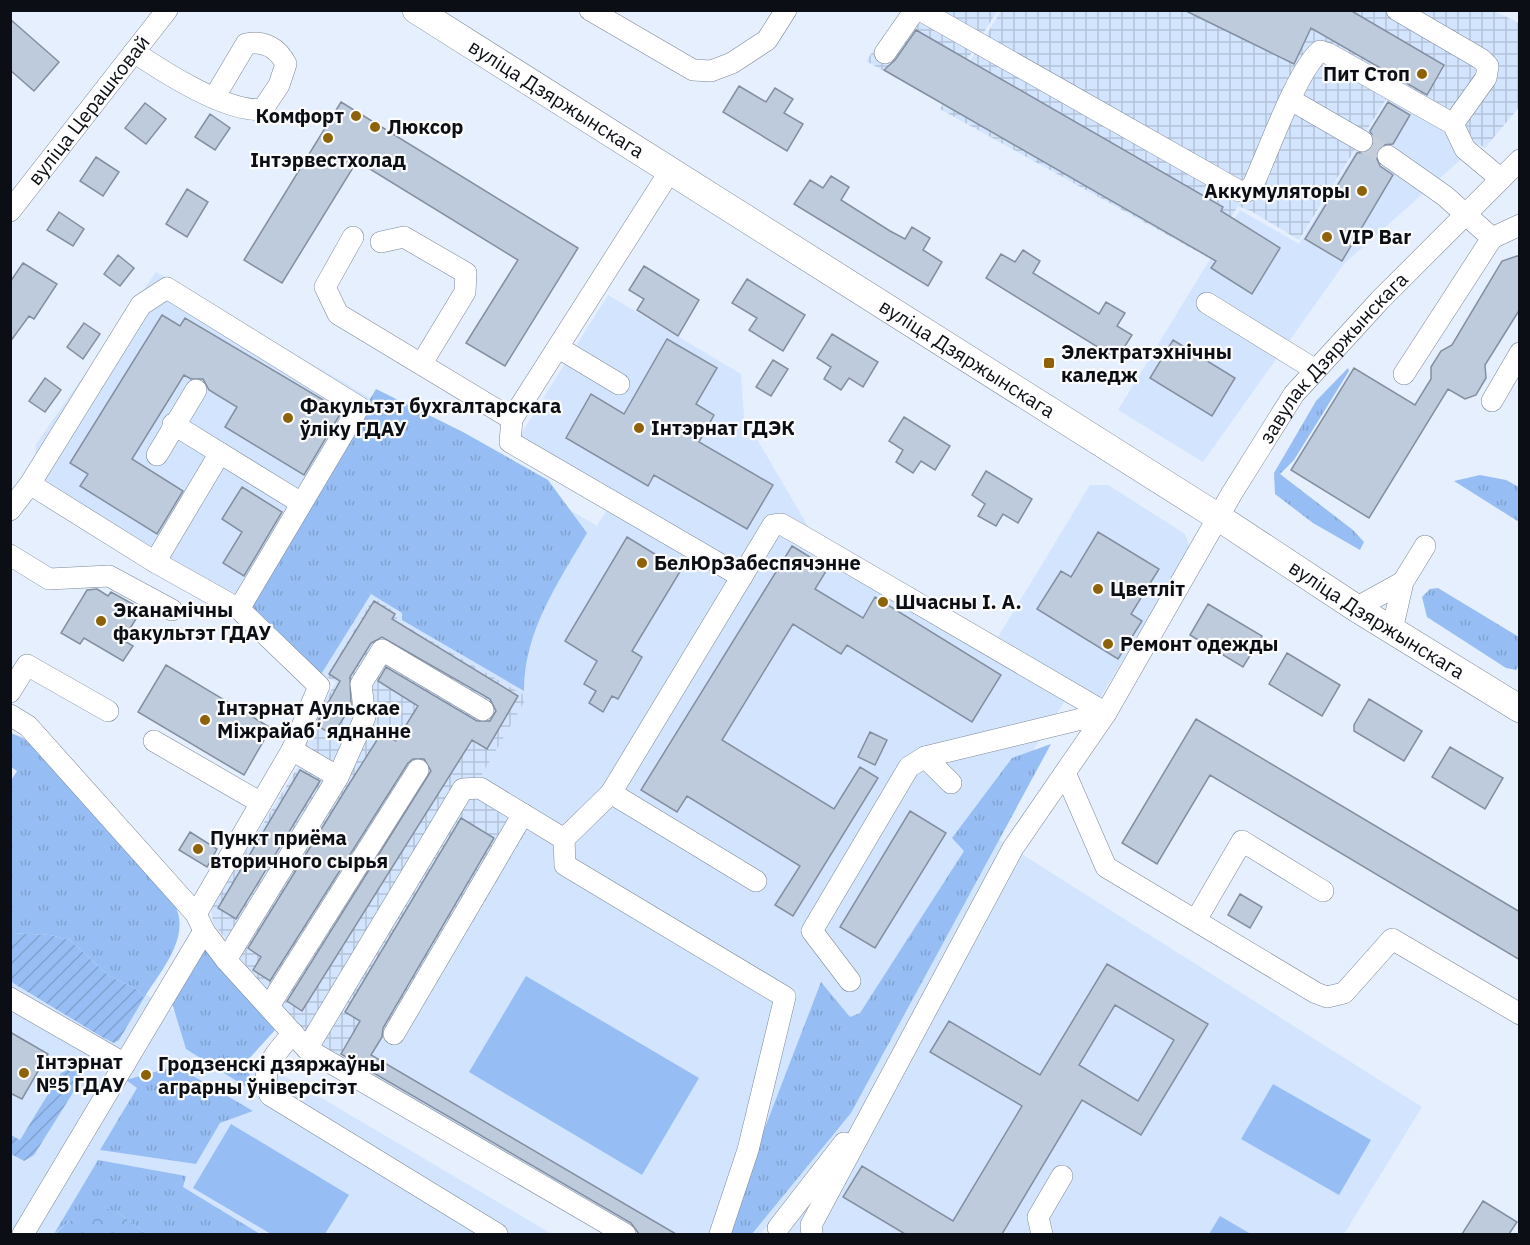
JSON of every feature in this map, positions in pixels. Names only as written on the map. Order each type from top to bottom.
[{"type":"main road","name":"вуліца Дзяржынскага","points":[[416,10],[1218,517],[1356,608],[1520,709]]},
{"type":"street","name":"вуліца Церашковай","points":[[10,211],[166,10]]},
{"type":"street","points":[[590,10],[693,70],[711,71],[732,63],[767,40],[786,10]]},
{"type":"street","points":[[885,53],[915,10]]},
{"type":"street","points":[[920,10],[1239,191],[1247,191],[1253,185],[1311,59],[1320,51],[1453,124],[1465,149],[1501,179]]},
{"type":"street","points":[[1397,10],[1481,58],[1488,66],[1486,78],[1453,124]]},
{"type":"street","points":[[134,52],[214,98]]},
{"type":"street","points":[[1291,100],[1362,141]]},
{"type":"street","points":[[1388,156],[1445,196],[1492,237]]},
{"type":"street","name":"завулак Дзяржынскага","points":[[882,1093],[1013,848],[1066,775],[1106,713],[1218,517],[1294,394],[1314,369],[1520,160]]},
{"type":"street","points":[[670,171],[512,419],[510,442],[742,577]]},
{"type":"street","points":[[1404,374],[1492,237],[1520,225]]},
{"type":"street","points":[[353,237],[325,287],[338,314],[512,419]]},
{"type":"street","points":[[381,242],[404,237],[466,273],[465,292],[422,363]]},
{"type":"street","points":[[10,510],[30,484],[141,305],[167,288],[359,408],[239,609]]},
{"type":"street","points":[[1207,303],[1314,369]]},
{"type":"street","points":[[559,348],[620,384]]},
{"type":"street","points":[[1492,401],[1520,353]]},
{"type":"street","points":[[156,455],[196,390]]},
{"type":"street","points":[[173,424],[301,503]]},
{"type":"street","points":[[155,562],[220,453]]},
{"type":"street","points":[[23,1234],[124,1064],[261,803],[292,750],[320,686],[239,609],[155,562],[30,484]]},
{"type":"street","points":[[720,1234],[748,1150],[784,997],[565,865],[564,839],[611,792],[773,525],[781,524],[1106,713]]},
{"type":"street","points":[[1392,630],[1403,582],[1425,546]]},
{"type":"street","points":[[10,555],[49,579],[109,576],[172,610]]},
{"type":"street","points":[[1356,608],[1403,582]]},
{"type":"street","points":[[226,960],[338,777],[365,717],[361,684],[382,650],[483,710]]},
{"type":"street","points":[[10,692],[27,665],[108,711]]},
{"type":"street","points":[[849,981],[812,931],[909,767],[925,757],[1106,713]]},
{"type":"street","points":[[10,715],[28,726],[200,922],[226,960],[300,1041],[625,1234]]},
{"type":"street","points":[[154,741],[261,803]]},
{"type":"street","points":[[292,750],[338,777]]},
{"type":"street","points":[[925,757],[951,783]]},
{"type":"street","points":[[269,1006],[418,770]]},
{"type":"street","points":[[1066,775],[1106,867],[1316,993],[1327,997],[1344,993],[1392,939],[1520,1014]]},
{"type":"street","points":[[497,1234],[270,1095],[264,1079],[272,1059],[300,1041],[463,789],[480,788],[564,839]]},
{"type":"street","points":[[611,792],[756,882]]},
{"type":"street","points":[[394,1034],[523,814]]},
{"type":"street","points":[[1196,920],[1242,841],[1323,891]]},
{"type":"street","points":[[10,998],[124,1064]]},
{"type":"street","points":[[778,1228],[882,1093]]},
{"type":"street","points":[[813,1234],[812,1225],[882,1093]]},
{"type":"street","points":[[1042,1234],[1038,1217],[1062,1176]]},
{"type":"shaded area","points":[[1492,10],[1519,23],[1519,107],[1485,148],[1388,96],[1299,240],[1251,211],[1238,206],[1207,257],[940,109],[1001,11]]},
{"type":"shaded area","points":[[901,11],[997,11],[941,103],[866,61]]},
{"type":"shaded area","points":[[1389,97],[1476,146],[1344,264],[1203,462],[1118,410],[1240,210],[1299,244]]},
{"type":"shaded area","points":[[156,272],[365,395],[502,469],[597,526],[615,496],[519,437],[608,295],[741,374],[744,417],[809,528],[998,637],[1090,485],[1108,485],[1185,534],[1190,549],[1100,698],[1076,684],[982,829],[1422,1107],[1344,1234],[789,1234],[770,1223],[760,1234],[639,1234],[339,1058],[348,1042],[364,1027],[399,1047],[473,790],[396,620],[399,614],[373,599],[326,677],[18,485],[35,462],[36,444]]},
{"type":"shaded area","points":[[373,598],[399,614],[396,620],[527,697],[473,790],[530,825],[399,1047],[364,1027],[348,1042],[339,1058],[315,1045],[261,984],[213,923],[211,909],[299,765],[309,728],[336,682],[326,677]]},
{"type":"shaded area","name":"Гродзенскі дзяржаўны аграрны ўніверсітэт","points":[[11,915],[552,1234],[11,1234]]},
{"type":"green space","points":[[1348,368],[1349,371],[1294,460],[1280,474],[1353,530],[1364,542],[1360,550],[1313,523],[1275,494],[1274,473],[1316,401]]},
{"type":"green space","points":[[376,389],[463,432],[548,480],[587,533],[554,589],[536,628],[526,669],[524,691],[402,620],[402,613],[371,594],[320,676],[248,608]]},
{"type":"green space","points":[[1480,475],[1506,480],[1519,487],[1519,522],[1454,481]]},
{"type":"green space","points":[[1438,588],[1519,637],[1519,665],[1516,670],[1506,668],[1427,617],[1422,597],[1430,589]]},
{"type":"green space","points":[[11,733],[23,738],[32,746],[175,905],[179,917],[177,942],[144,998],[138,990],[109,976],[70,940],[50,935],[11,933],[10,782],[17,771],[11,767]]},
{"type":"green space","points":[[1051,744],[851,1113],[752,1234],[724,1234],[821,982],[850,1017],[860,1013],[964,851],[952,838],[1012,758]]},
{"type":"green space","points":[[11,933],[50,935],[70,940],[109,976],[138,990],[144,998],[119,1040],[114,1043],[102,1037],[13,983],[11,980]]},
{"type":"green space","points":[[202,944],[275,1030],[246,1062],[254,1092],[186,1049],[172,1003]]},
{"type":"green space","points":[[526,976],[699,1078],[642,1175],[469,1072]]},
{"type":"green space","points":[[176,1066],[253,1111],[220,1123],[196,1164],[100,1150],[137,1088],[126,1080]]},
{"type":"green space","points":[[73,1067],[80,1074],[79,1083],[34,1155],[24,1161],[11,1154],[11,1135],[20,1140],[61,1073]]},
{"type":"green space","points":[[1273,1084],[1371,1140],[1339,1195],[1241,1139]]},
{"type":"green space","points":[[231,1124],[349,1195],[325,1234],[271,1234],[193,1188]]},
{"type":"green space","points":[[98,1160],[186,1176],[183,1187],[260,1234],[147,1234],[117,1212],[73,1218],[54,1234]]},
{"type":"green space","points":[[99,1206],[117,1212],[147,1234],[55,1234],[73,1218]]},
{"type":"green space","points":[[1220,1216],[1251,1234],[1209,1234]]},
{"type":"building","points":[[1184,10],[1350,10],[1444,65],[1427,95],[1311,28],[1294,64]]},
{"type":"building","points":[[10,19],[59,62],[34,91],[10,70]]},
{"type":"building","points":[[916,30],[1223,207],[1221,211],[1280,248],[1252,294],[1211,268],[1216,261],[884,70],[895,60]]},
{"type":"building","points":[[739,86],[766,102],[775,88],[793,99],[784,113],[803,124],[787,151],[723,112]]},
{"type":"building","points":[[341,102],[578,248],[505,366],[466,343],[518,260],[357,161],[282,283],[244,260]]},
{"type":"building","points":[[1388,102],[1410,115],[1393,144],[1382,145],[1375,154],[1380,166],[1393,175],[1342,261],[1305,239],[1357,153],[1368,152],[1373,148],[1375,140],[1370,131]]},
{"type":"building","points":[[145,103],[166,119],[146,144],[125,128]]},
{"type":"building","points":[[210,114],[230,128],[215,150],[195,137]]},
{"type":"building","points":[[96,157],[119,172],[103,196],[80,181]]},
{"type":"building","points":[[831,176],[849,187],[841,200],[890,231],[905,239],[912,227],[930,238],[923,250],[942,262],[928,286],[794,204],[810,180],[823,188]]},
{"type":"building","points":[[187,189],[208,202],[187,237],[166,224]]},
{"type":"building","points":[[59,212],[84,229],[73,246],[47,230]]},
{"type":"building","points":[[1023,250],[1040,261],[1033,273],[1099,314],[1106,302],[1125,313],[1117,326],[1132,335],[1117,359],[986,278],[1001,254],[1015,262]]},
{"type":"building","points":[[118,255],[134,268],[120,286],[104,274]]},
{"type":"building","points":[[1520,255],[1520,309],[1485,365],[1486,378],[1476,395],[1465,399],[1448,389],[1369,518],[1291,470],[1354,368],[1415,405],[1431,379],[1431,367],[1441,351],[1452,345],[1502,261]]},
{"type":"building","points":[[23,263],[57,284],[34,319],[29,316],[10,342],[10,282]]},
{"type":"building","points":[[644,266],[699,300],[678,336],[637,310],[644,299],[629,290]]},
{"type":"building","points":[[747,279],[805,315],[783,351],[749,330],[757,318],[732,303]]},
{"type":"building","name":"Факультэт бухгалтарскага ўліку ГДАУ","points":[[162,315],[180,326],[185,318],[342,411],[304,475],[225,427],[237,407],[209,390],[203,379],[191,379],[184,375],[132,459],[183,491],[157,534],[80,486],[88,474],[70,463]]},
{"type":"building","points":[[84,323],[100,334],[83,359],[67,347]]},
{"type":"building","points":[[832,334],[878,362],[863,387],[849,378],[841,390],[824,379],[831,367],[817,358]]},
{"type":"building","name":"Інтэрнат ГДЭК","points":[[667,339],[717,368],[696,404],[714,415],[699,442],[773,485],[747,529],[654,475],[648,486],[566,438],[591,394],[624,414]]},
{"type":"building","points":[[1173,340],[1235,378],[1212,416],[1150,378]]},
{"type":"building","points":[[773,360],[788,369],[771,396],[756,387]]},
{"type":"building","points":[[45,378],[61,390],[45,412],[29,401]]},
{"type":"building","points":[[904,417],[950,446],[935,470],[921,461],[913,473],[896,462],[903,450],[889,441]]},
{"type":"building","points":[[986,471],[1032,499],[1018,523],[1003,514],[996,526],[978,516],[985,504],[972,495]]},
{"type":"building","points":[[242,487],[282,512],[244,576],[223,563],[242,532],[222,519]]},
{"type":"building","name":"Цветліт","points":[[1098,532],[1159,569],[1131,614],[1142,621],[1118,659],[1037,609],[1061,571],[1071,577]]},
{"type":"building","points":[[627,537],[681,570],[632,651],[642,657],[618,699],[612,696],[603,712],[589,703],[596,691],[584,684],[597,661],[565,641]]},
{"type":"building","points":[[792,546],[828,568],[815,589],[863,618],[875,597],[1001,675],[972,722],[847,645],[841,654],[793,624],[722,740],[834,809],[860,767],[878,778],[793,916],[775,905],[800,866],[687,796],[677,812],[641,790]]},
{"type":"building","name":"Эканамічны факультэт ГДАУ","points":[[97,589],[108,596],[111,592],[142,609],[123,640],[133,646],[123,661],[84,638],[80,644],[61,633],[87,590]]},
{"type":"building","points":[[374,601],[395,614],[392,619],[518,696],[487,749],[472,740],[302,1011],[287,1001],[431,771],[424,759],[413,759],[408,763],[270,981],[253,970],[261,957],[248,948],[346,789],[382,732],[396,741],[418,706],[378,681],[386,667],[477,721],[490,721],[496,711],[490,699],[382,637],[371,643],[350,677],[351,706],[333,735],[316,725],[340,681],[329,674]]},
{"type":"building","points":[[1208,604],[1262,636],[1243,667],[1190,635]]},
{"type":"building","points":[[1287,653],[1340,685],[1322,716],[1269,684]]},
{"type":"building","name":"Інтэрнат Аульскае Міжрайабʼяднанне","points":[[166,665],[271,728],[244,775],[138,712]]},
{"type":"building","points":[[1369,699],[1422,731],[1404,761],[1354,731],[1354,725]]},
{"type":"building","points":[[1196,719],[1520,912],[1520,960],[1210,775],[1157,864],[1122,843]]},
{"type":"building","points":[[870,732],[887,740],[875,765],[858,757]]},
{"type":"building","points":[[1450,747],[1503,778],[1485,809],[1432,777]]},
{"type":"building","points":[[300,770],[320,781],[236,919],[218,908]]},
{"type":"building","points":[[910,811],[946,833],[875,948],[840,927]]},
{"type":"building","points":[[461,818],[494,838],[383,1028],[382,1037],[371,1055],[676,1234],[639,1234],[631,1223],[341,1054],[360,1021],[345,1012]]},
{"type":"building","name":"Пункт приёма вторичного сырья","points":[[190,832],[217,849],[207,867],[179,850]]},
{"type":"building","points":[[1240,894],[1262,907],[1250,928],[1228,915]]},
{"type":"building","points":[[1107,964],[1208,1024],[1141,1135],[1082,1100],[1002,1234],[905,1234],[843,1197],[862,1166],[953,1221],[1022,1106],[930,1052],[949,1021],[1040,1075]],"holes":[[[1115,1005],[1174,1040],[1138,1101],[1079,1065]]]},
{"type":"building","name":"Інтэрнат №5 ГДАУ","points":[[10,1032],[48,1054],[22,1099],[10,1093]]},
{"type":"building","points":[[1483,1201],[1517,1222],[1509,1234],[1462,1234]]},
{"type":"tunnel","points":[[1362,141],[1388,156]]},
{"type":"place","name":"Пит Стоп","points":[[1422,74]]},
{"type":"place","name":"Комфорт","points":[[356,116]]},
{"type":"place","name":"Люксор","points":[[375,127]]},
{"type":"place","name":"Інтэрвестхолад","points":[[328,138]]},
{"type":"place","name":"Аккумуляторы","points":[[1362,191]]},
{"type":"place","name":"VIP Bar","points":[[1327,237]]},
{"type":"place","name":"Электратэхнічны каледж","points":[[1049,363]]},
{"type":"place","name":"Факультэт бухгалтарскага ўліку ГДАУ","points":[[288,418]]},
{"type":"place","name":"Інтэрнат ГДЭК","points":[[639,428]]},
{"type":"place","name":"БелЮрЗабеспячэнне","points":[[642,563]]},
{"type":"place","name":"Цветліт","points":[[1098,589]]},
{"type":"place","name":"Шчасны І. А.","points":[[883,602]]},
{"type":"place","name":"Эканамічны факультэт ГДАУ","points":[[101,621]]},
{"type":"place","name":"Ремонт одежды","points":[[1108,644]]},
{"type":"place","name":"Інтэрнат Аульскае Міжрайабʼяднанне","points":[[205,720]]},
{"type":"place","name":"Пункт приёма вторичного сырья","points":[[198,849]]},
{"type":"place","name":"Інтэрнат №5 ГДАУ","points":[[24,1073]]},
{"type":"place","name":"Гродзенскі дзяржаўны аграрны ўніверсітэт","points":[[146,1075]]}]
